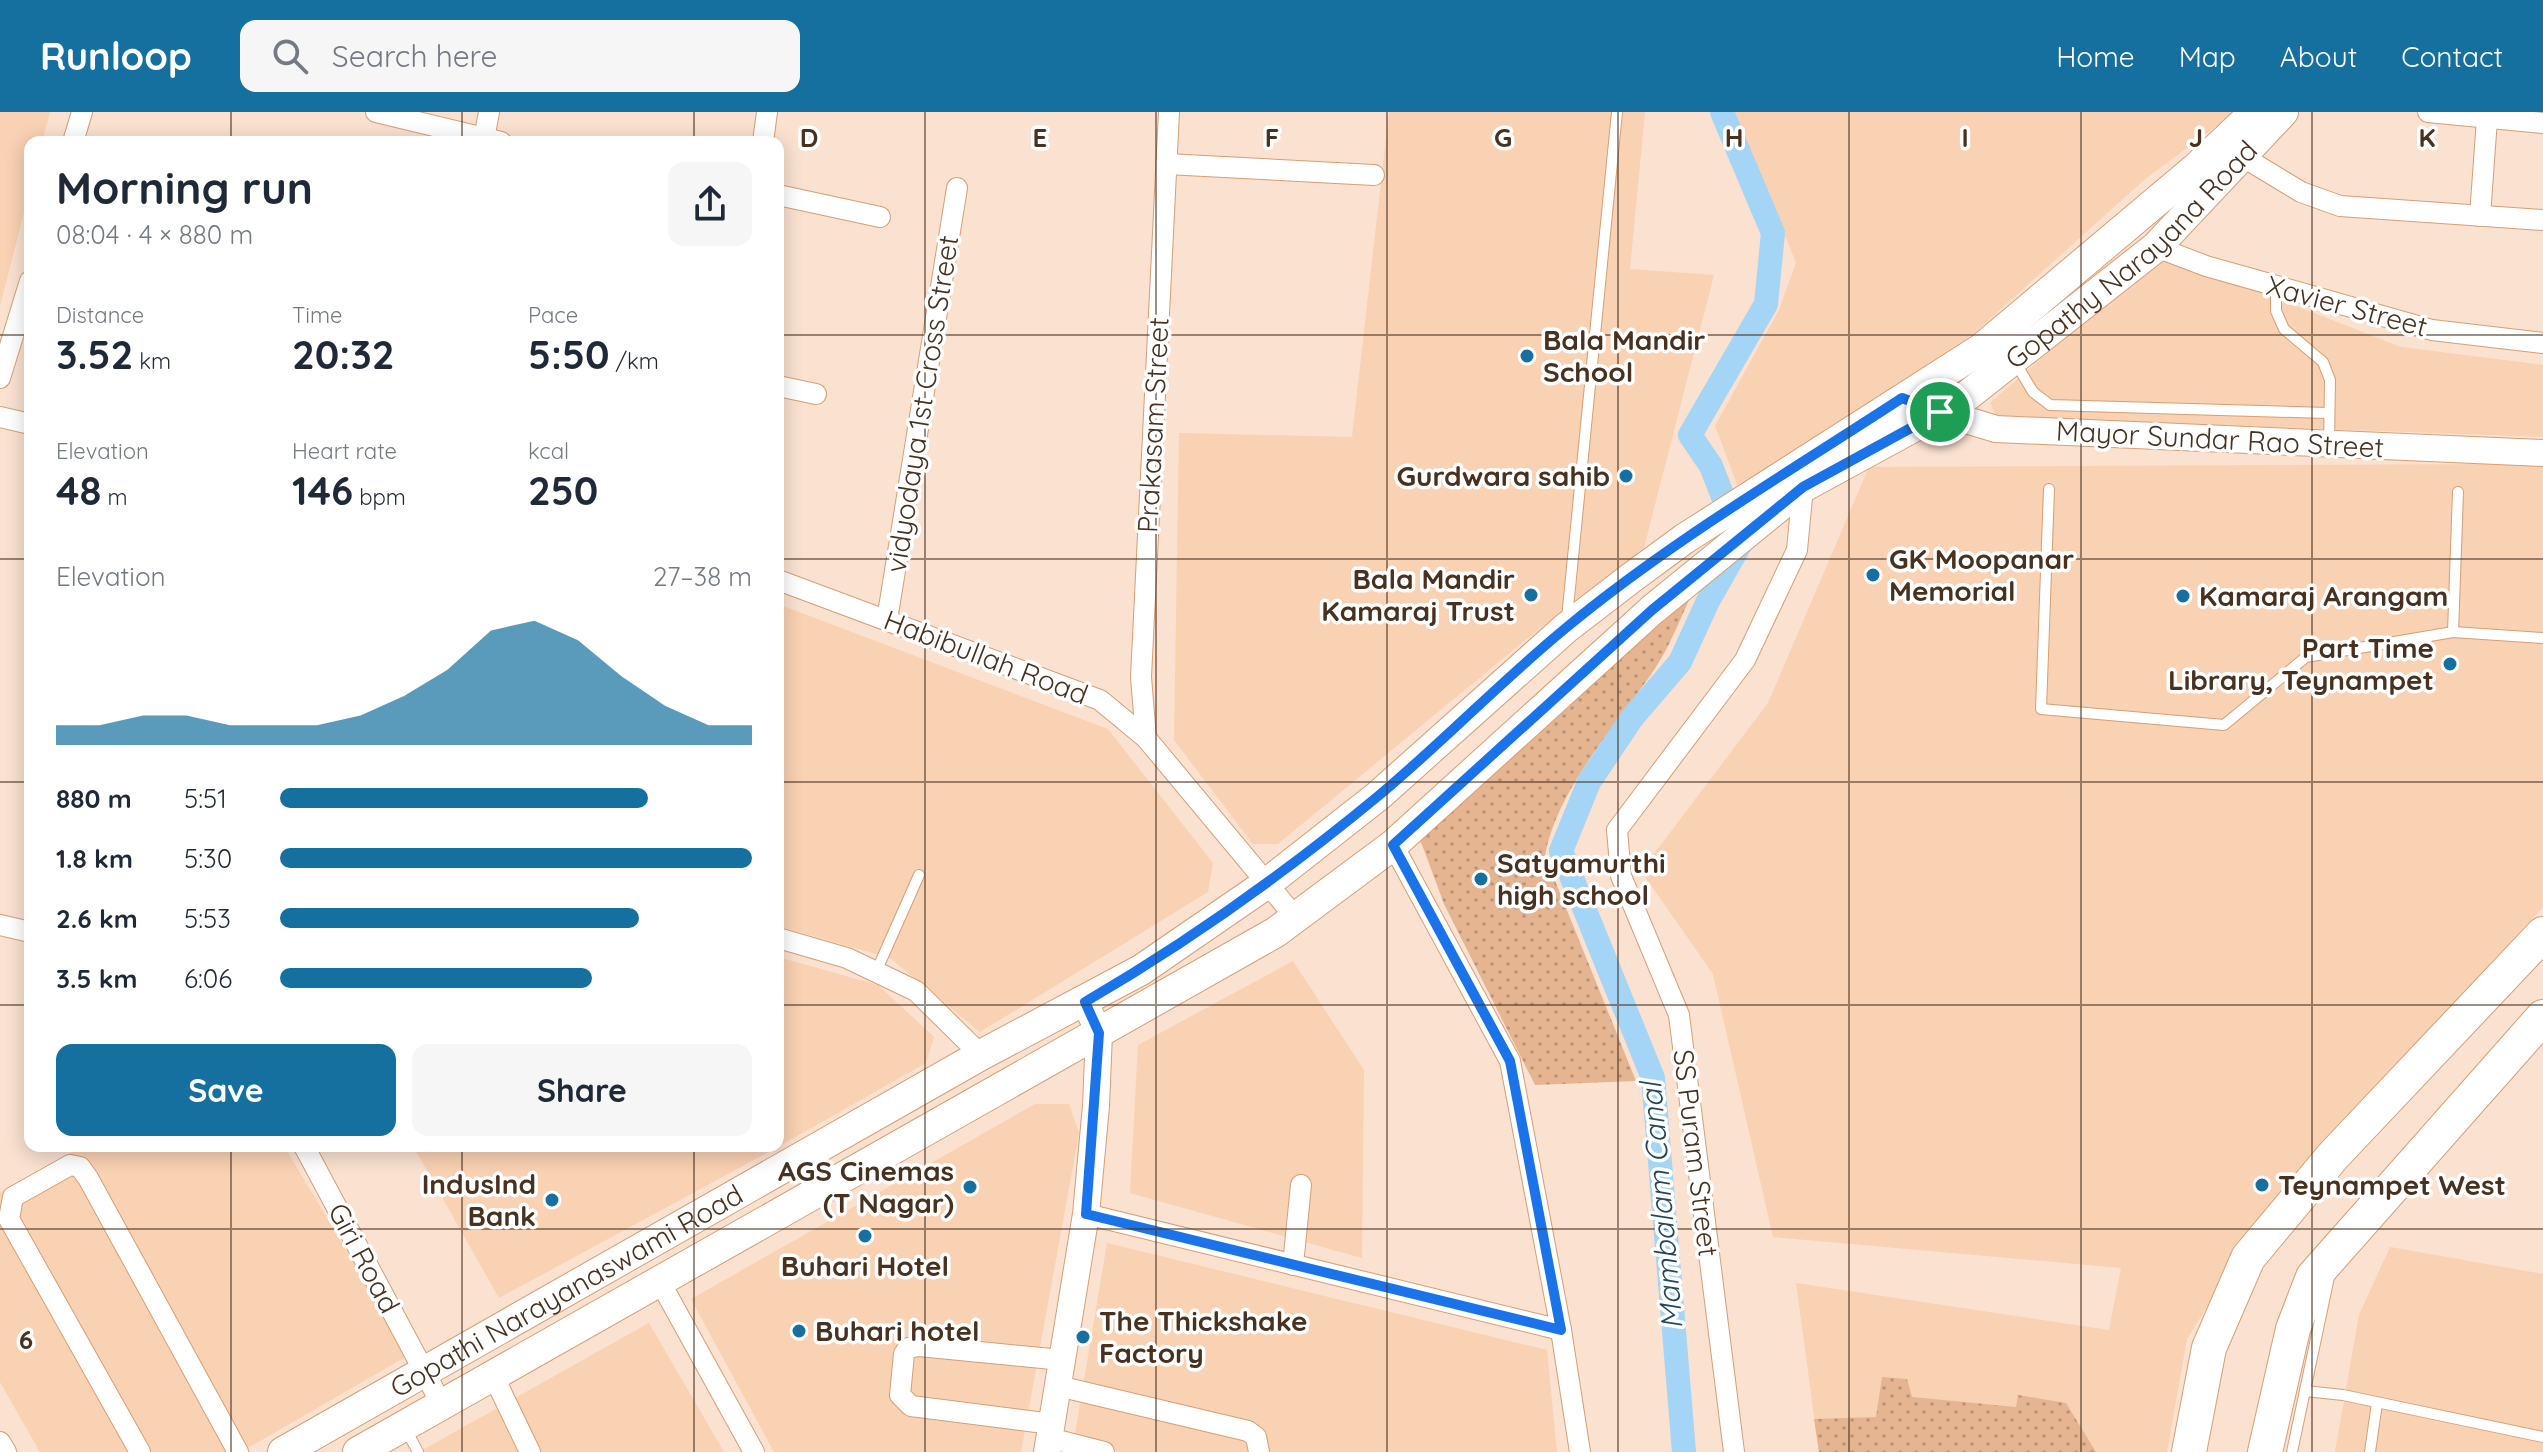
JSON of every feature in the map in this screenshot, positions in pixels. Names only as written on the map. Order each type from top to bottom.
[{"type":"main road","points":[[1760,506],[1902,398],[1981,349],[2196,168],[2255,112]]},
{"type":"main road","name":"Gopathy Narayana Road","points":[[1760,506],[1803,487],[1940,412],[2015,361],[2156,247],[2283,112]]},
{"type":"main road","name":"Gopathi Narayanaswami Road","points":[[283,1452],[981,1055],[1141,970],[1266,884],[1425,754],[1566,628],[1631,578],[1684,539],[1760,506]]},
{"type":"main road","name":"Gopathi Narayanaswami Road","points":[[358,1452],[411,1439],[442,1405],[493,1375],[1263,939],[1393,845],[1652,610],[1760,506]]},
{"type":"main road","points":[[1425,754],[1455,787]]},
{"type":"main road","points":[[2189,1452],[2209,1348],[2248,1258],[2333,1156],[2543,934]]},
{"type":"main road","points":[[2265,1452],[2293,1329],[2313,1277],[2539,1027]]},
{"type":"street","points":[[75,136],[82,112]]},
{"type":"street","points":[[376,112],[454,136]]},
{"type":"street","points":[[489,112],[492,136]]},
{"type":"street","points":[[764,136],[767,112]]},
{"type":"street","name":"Prakasam Street","points":[[1146,738],[1141,677],[1169,112]]},
{"type":"street","points":[[2428,112],[2543,123]]},
{"type":"street","points":[[2480,216],[2487,119]]},
{"type":"street","points":[[2240,155],[2301,192],[2340,206],[2543,220]]},
{"type":"street","points":[[1166,164],[1374,175]]},
{"type":"street","name":"vidyodaya 1st Cross Street","points":[[887,620],[957,188]]},
{"type":"street","points":[[784,196],[880,217]]},
{"type":"street","name":"Xavier Street","points":[[2156,247],[2276,287],[2432,330],[2543,343]]},
{"type":"street","points":[[0,378],[24,300]]},
{"type":"street","points":[[784,387],[816,394]]},
{"type":"street","name":"Mayor Sundar Rao Street","points":[[1902,398],[1996,429],[2543,453]]},
{"type":"street","points":[[0,417],[24,423]]},
{"type":"street","name":"SS Puram Street","points":[[1734,1452],[1679,1015],[1621,876],[1617,830],[1745,660],[1797,550],[1803,487]]},
{"type":"street","name":"Habibullah Road","points":[[784,582],[1100,700],[1146,738],[1295,917]]},
{"type":"street","points":[[1393,845],[1510,1061],[1561,1330],[1580,1452]]},
{"type":"street","points":[[0,925],[24,931]]},
{"type":"street","points":[[784,940],[847,958],[916,991],[981,1055]]},
{"type":"street","points":[[1049,1438],[1086,1214],[1099,1033],[1085,1002]]},
{"type":"street","name":"Giri Road","points":[[307,1152],[442,1405]]},
{"type":"street","points":[[140,1452],[9,1219],[13,1197],[70,1165],[80,1167],[88,1178],[238,1452]]},
{"type":"street","points":[[1293,1265],[1301,1185]]},
{"type":"street","points":[[1086,1214],[1561,1330]]},
{"type":"street","points":[[659,1280],[754,1452]]},
{"type":"street","points":[[1062,1360],[919,1346],[908,1348],[904,1354],[900,1395],[911,1406],[1104,1452]]},
{"type":"street","points":[[493,1375],[530,1452]]},
{"type":"street","points":[[1058,1386],[1248,1431],[1256,1437],[1259,1452]]},
{"type":"street","points":[[0,1442],[6,1452]]},
{"type":"lane","points":[[1566,628],[1617,112]]},
{"type":"lane","points":[[2276,287],[2276,311],[2284,329],[2323,362],[2330,380],[2327,413],[2329,444]]},
{"type":"lane","points":[[2015,361],[2033,392],[2050,405],[2327,413]]},
{"type":"lane","points":[[2049,489],[2041,709],[2224,725],[2306,657],[2453,632],[2543,638]]},
{"type":"lane","points":[[2453,632],[2458,492]]},
{"type":"lane","points":[[876,972],[919,875]]},
{"type":"lane","points":[[2292,1452],[2335,1252]]},
{"type":"lane","points":[[2305,1391],[2543,1437]]},
{"type":"lane","points":[[2370,1452],[2377,1403]]},
{"type":"shaded area","points":[[0,112],[50,112],[44,136],[24,136],[24,212],[0,306]]},
{"type":"shaded area","name":"Bala Mandir School","points":[[1389,112],[1645,112],[1630,269],[1714,275],[1639,567],[1541,627],[1278,844],[1253,844],[1174,740],[1179,433],[1352,437]]},
{"type":"shaded area","points":[[1735,112],[2235,112],[2144,180],[1973,334],[1872,407],[1738,487],[1715,426],[1779,310],[1796,263]]},
{"type":"shaded area","points":[[2171,257],[2401,347],[2543,365],[2543,437],[1997,417],[1990,403],[2152,262]]},
{"type":"shaded area","points":[[2513,464],[2543,467],[2543,907],[2259,1222],[2187,1339],[2167,1452],[1819,1452],[1796,1283],[2109,1330],[2121,1268],[1773,1237],[1713,974],[1641,871],[1768,703],[1869,467]]},
{"type":"shaded area","points":[[1695,587],[1660,660],[1590,759],[1561,807],[1545,856],[1636,1081],[1535,1085],[1444,904],[1418,834]]},
{"type":"shaded area","points":[[784,606],[1108,729],[1213,863],[1208,892],[980,1032],[890,958],[784,928]]},
{"type":"shaded area","points":[[784,959],[878,985],[934,1037],[926,1063],[784,1143]]},
{"type":"shaded area","points":[[1293,961],[1364,1070],[1362,1258],[1130,1193],[1138,1045]]},
{"type":"shaded area","points":[[1035,1104],[1069,1104],[1079,1133],[1021,1452],[774,1452],[691,1299]]},
{"type":"shaded area","points":[[71,1152],[288,1152],[409,1355],[241,1452],[40,1452],[0,1382],[0,1192]]},
{"type":"shaded area","points":[[416,1152],[768,1152],[499,1298]]},
{"type":"shaded area","points":[[1107,1243],[1547,1350],[1557,1452],[1072,1452]]},
{"type":"shaded area","points":[[2390,1247],[2543,1274],[2543,1452],[2335,1452],[2359,1315]]},
{"type":"shaded area","points":[[649,1323],[724,1452],[419,1452]]},
{"type":"shaded area","points":[[1882,1377],[1907,1379],[1912,1397],[2016,1407],[2018,1395],[2066,1403],[2096,1452],[1819,1452],[1814,1419],[1876,1417]]},
{"type":"waterway","name":"Mambalam Canal","points":[[1684,1452],[1653,1078],[1561,851],[1589,782],[1632,718],[1680,662],[1708,601],[1741,543],[1711,466],[1690,435],[1766,304],[1773,233],[1722,112]]},
{"type":"place","name":"Bala Mandir School","points":[[1527,356]]},
{"type":"place","name":"Gurdwara sahib","points":[[1626,476]]},
{"type":"place","name":"GK Moopanar Memorial","points":[[1873,575]]},
{"type":"place","name":"Bala Mandir Kamaraj Trust","points":[[1531,595]]},
{"type":"place","name":"Kamaraj Arangam","points":[[2183,596]]},
{"type":"place","name":"Part Time Library, Teynampet","points":[[2450,664]]},
{"type":"place","name":"Satyamurthi high school","points":[[1481,879]]},
{"type":"place","name":"Teynampet West","points":[[2262,1185]]},
{"type":"place","name":"AGS Cinemas (T Nagar)","points":[[970,1187]]},
{"type":"place","name":"IndusInd Bank","points":[[552,1200]]},
{"type":"place","name":"Buhari Hotel","points":[[865,1236]]},
{"type":"place","name":"Buhari hotel","points":[[799,1331]]},
{"type":"place","name":"The Thickshake Factory","points":[[1083,1337]]},
{"type":"route","points":[[1902,398],[1940,412],[1803,487],[1652,610],[1393,845],[1510,1061],[1561,1330],[1086,1214],[1099,1033],[1085,1002],[1141,970],[1266,884],[1378,796],[1566,628],[1684,539],[1902,398]]}]
